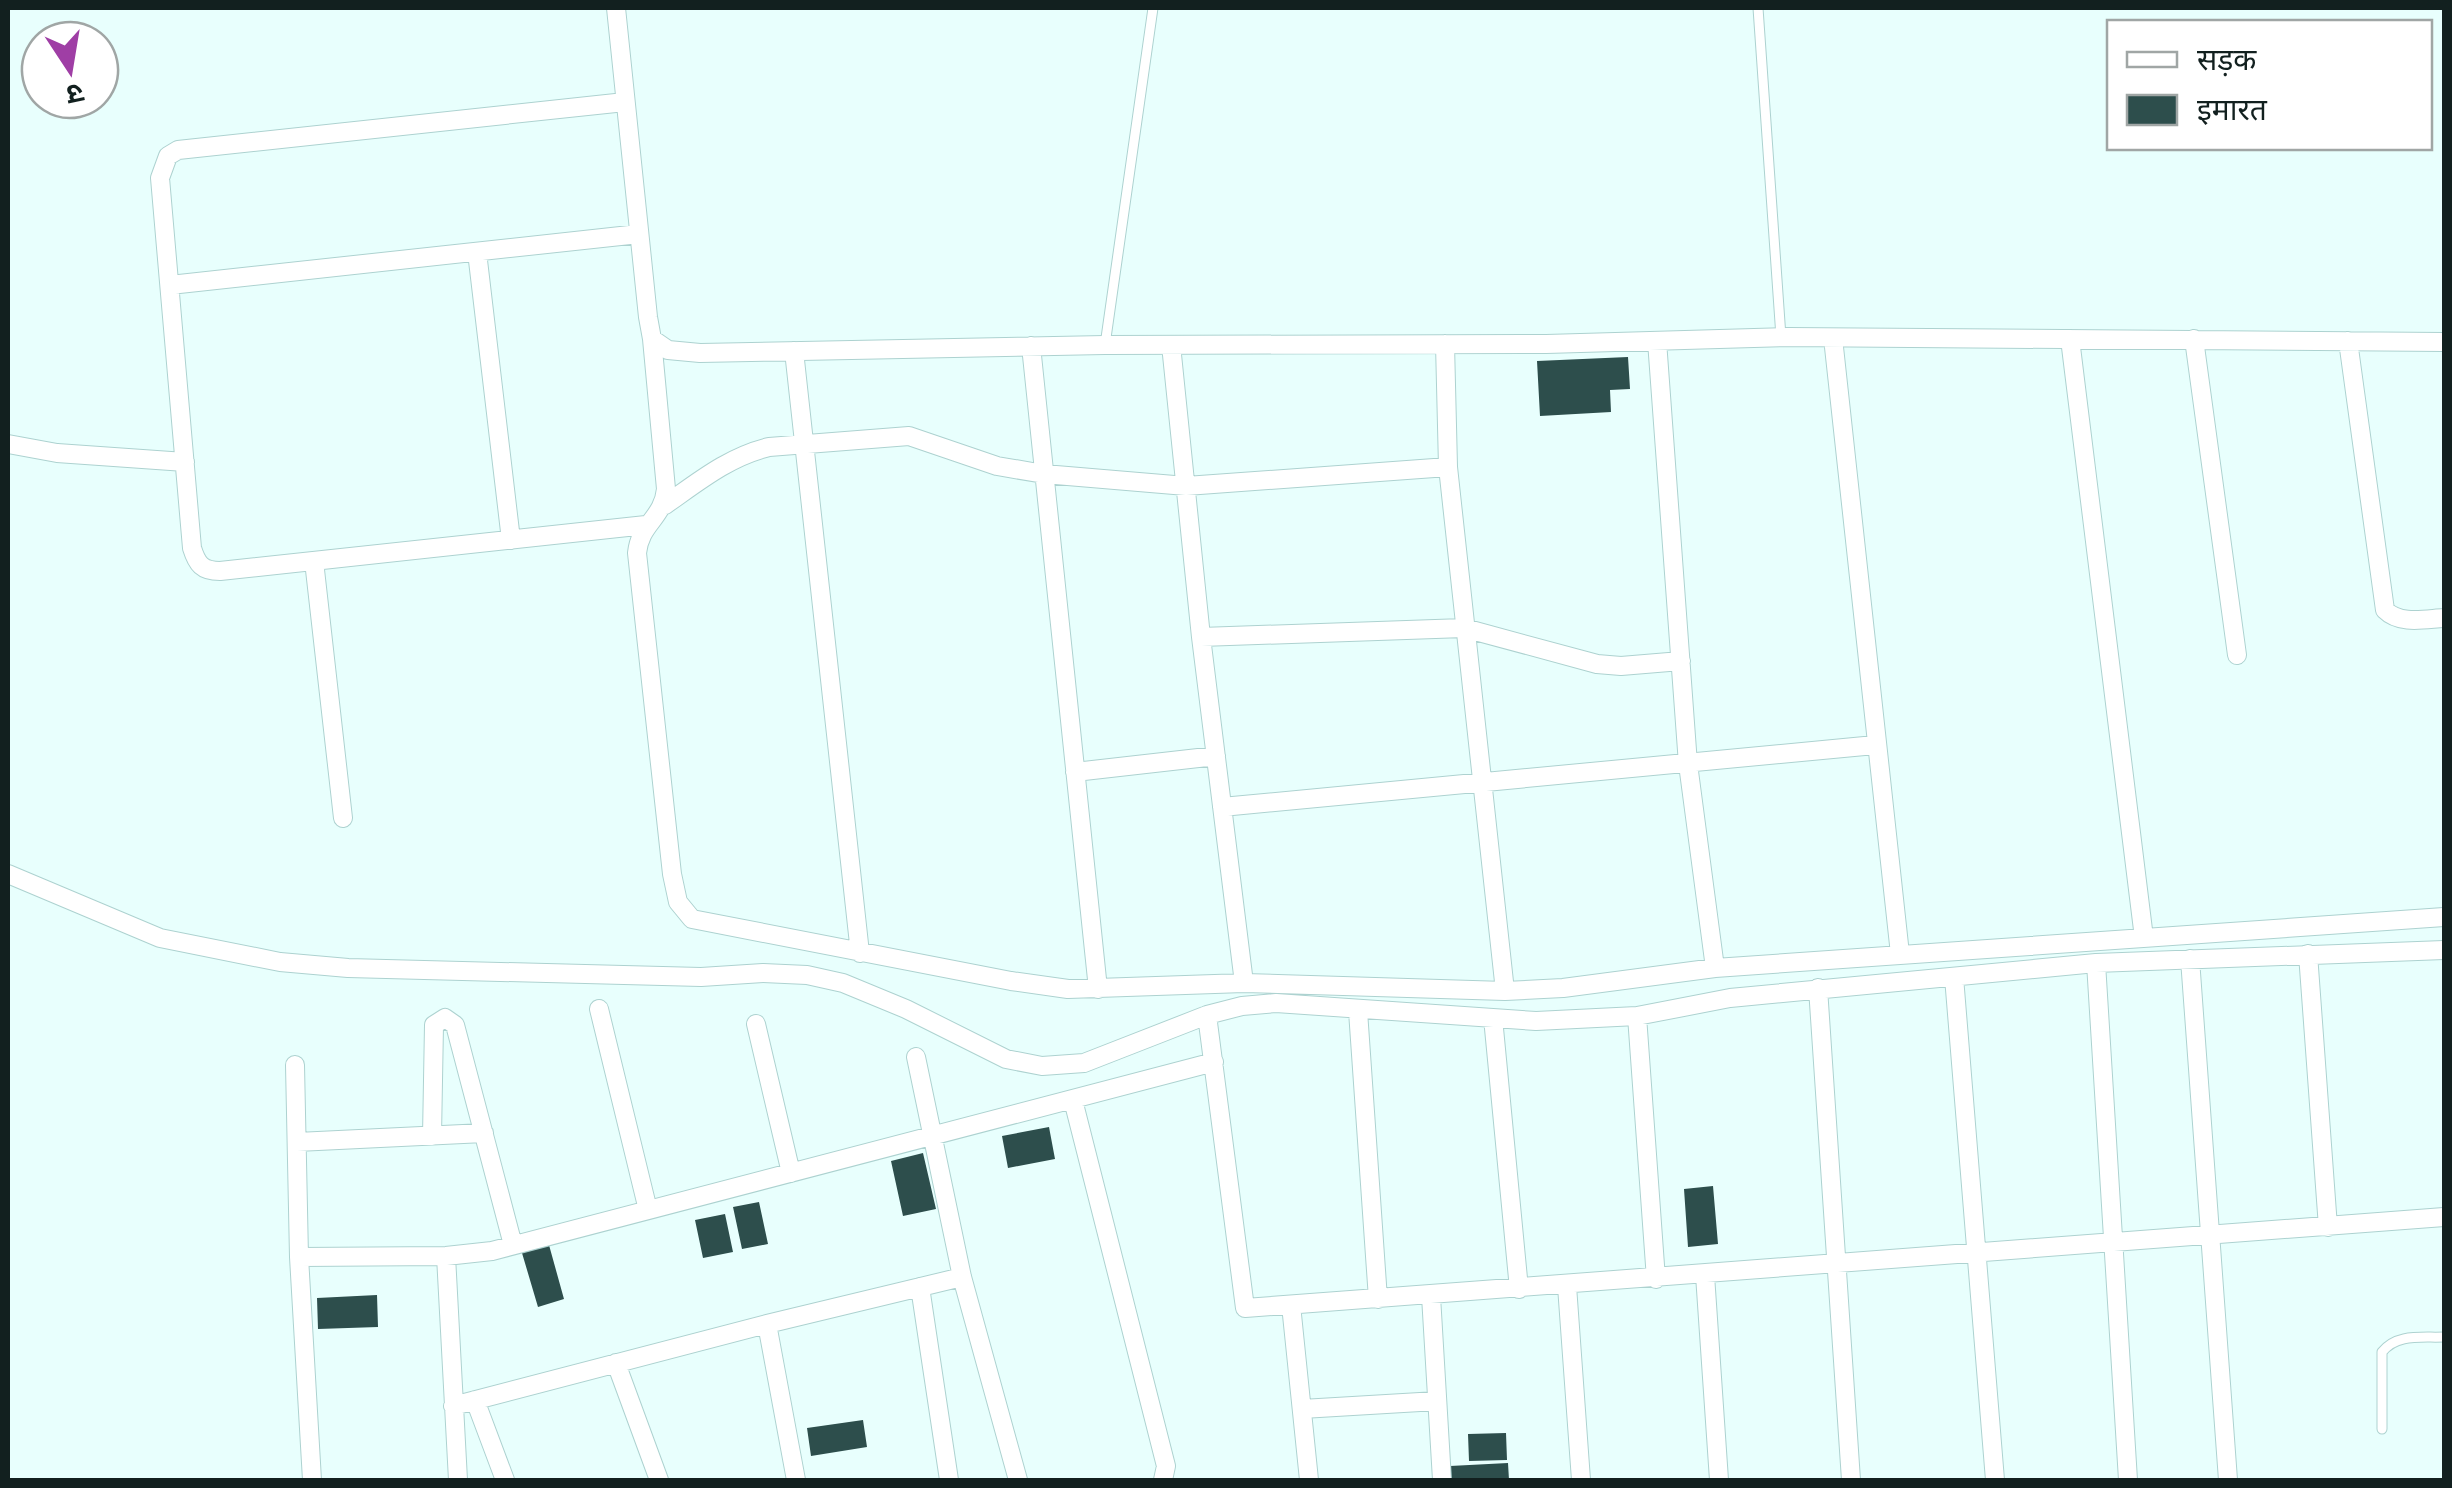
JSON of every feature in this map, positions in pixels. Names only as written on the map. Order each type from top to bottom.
[{"type":"street","points":[[616,8],[652,339],[666,488],[664,505]]},
{"type":"street","points":[[626,102],[178,150],[168,156],[160,178],[192,548],[196,562],[208,571],[646,525]]},
{"type":"street","points":[[170,285],[639,234]]},
{"type":"street","points":[[477,252],[511,540]]},
{"type":"street","points":[[652,339],[668,350],[700,353],[1782,337],[2444,342]]},
{"type":"street","points":[[1833,338],[1900,954]]},
{"type":"street","points":[[2070,339],[2144,938]]},
{"type":"street","points":[[2194,339],[2237,655]]},
{"type":"street","points":[[2348,340],[2385,610],[2404,620],[2444,618]]},
{"type":"street","points":[[1657,341],[1688,764],[1714,968]]},
{"type":"street","points":[[1170,344],[1244,983]]},
{"type":"street","points":[[1445,344],[1448,467],[1505,991]]},
{"type":"street","points":[[1031,346],[1098,989]]},
{"type":"street","points":[[794,351],[860,953]]},
{"type":"street","points":[[1448,467],[1186,486],[1044,474],[980,462],[946,446],[909,436],[769,447],[736,457],[664,505],[639,537],[678,902],[692,919],[714,926],[1010,981],[1098,989],[1244,983],[1505,991],[1563,988],[1714,968],[2444,916]]},
{"type":"street","points":[[8,444],[57,454],[184,462]]},
{"type":"street","points":[[314,560],[344,818]]},
{"type":"street","points":[[1202,637],[1464,628],[1597,664],[1681,661]]},
{"type":"street","points":[[1222,807],[1876,746]]},
{"type":"street","points":[[1075,772],[1216,756]]},
{"type":"street","points":[[8,876],[160,938],[280,962],[348,968],[701,977],[807,975],[843,984],[906,1009],[1006,1060],[1042,1066],[1084,1063],[1208,1015],[1276,1003],[1536,1021],[1637,1016],[1730,998],[2096,963],[2444,950]]},
{"type":"street","points":[[2308,954],[2328,1227]]},
{"type":"street","points":[[2190,959],[2228,1480]]},
{"type":"street","points":[[2096,963],[2128,1480]]},
{"type":"street","points":[[1954,977],[1996,1480]]},
{"type":"street","points":[[1818,988],[1851,1480]]},
{"type":"street","points":[[599,1009],[648,1210]]},
{"type":"street","points":[[1358,1011],[1378,1299]]},
{"type":"street","points":[[1208,1015],[1246,1308],[2444,1218]]},
{"type":"street","points":[[1637,1016],[1656,1279]]},
{"type":"street","points":[[432,1136],[434,1025],[444,1018],[455,1024],[514,1245]]},
{"type":"street","points":[[1493,1018],[1518,1289]]},
{"type":"street","points":[[756,1024],[791,1173]]},
{"type":"street","points":[[916,1057],[962,1277],[1018,1480]]},
{"type":"street","points":[[299,1258],[446,1256],[514,1245],[1214,1062]]},
{"type":"street","points":[[296,1064],[299,1258],[312,1480]]},
{"type":"street","points":[[1073,1100],[1166,1466],[1163,1480]]},
{"type":"street","points":[[297,1142],[484,1133]]},
{"type":"street","points":[[446,1256],[458,1480]]},
{"type":"street","points":[[1705,1275],[1719,1480]]},
{"type":"street","points":[[452,1406],[962,1277]]},
{"type":"street","points":[[1567,1286],[1580,1480]]},
{"type":"street","points":[[920,1287],[949,1480]]},
{"type":"street","points":[[1432,1296],[1442,1480]]},
{"type":"street","points":[[1291,1305],[1309,1480]]},
{"type":"street","points":[[767,1324],[796,1480]]},
{"type":"street","points":[[616,1363],[659,1480]]},
{"type":"street","points":[[475,1400],[505,1480]]},
{"type":"street","points":[[1302,1409],[1437,1401]]},
{"type":"lane","points":[[1105,345],[1153,8]]},
{"type":"lane","points":[[1758,8],[1782,337]]},
{"type":"lane","points":[[2382,1429],[2382,1352],[2389,1343],[2403,1338],[2444,1337]]},
{"type":"building","points":[[1628,357],[1630,389],[1610,390],[1611,412],[1540,416],[1537,361]]},
{"type":"building","points":[[1049,1127],[1055,1159],[1008,1168],[1002,1136]]},
{"type":"building","points":[[923,1153],[936,1209],[903,1216],[891,1161]]},
{"type":"building","points":[[1713,1186],[1718,1244],[1688,1247],[1684,1189]]},
{"type":"building","points":[[759,1202],[768,1244],[742,1249],[733,1207]]},
{"type":"building","points":[[725,1214],[733,1252],[703,1258],[695,1220]]},
{"type":"building","points":[[549,1245],[564,1299],[538,1307],[522,1253]]},
{"type":"building","points":[[377,1295],[378,1327],[318,1329],[317,1298]]},
{"type":"building","points":[[863,1420],[867,1447],[811,1456],[807,1428]]},
{"type":"building","points":[[1506,1433],[1507,1460],[1469,1461],[1468,1434]]},
{"type":"building","points":[[1508,1463],[1509,1480],[1451,1480],[1450,1466]]}]
